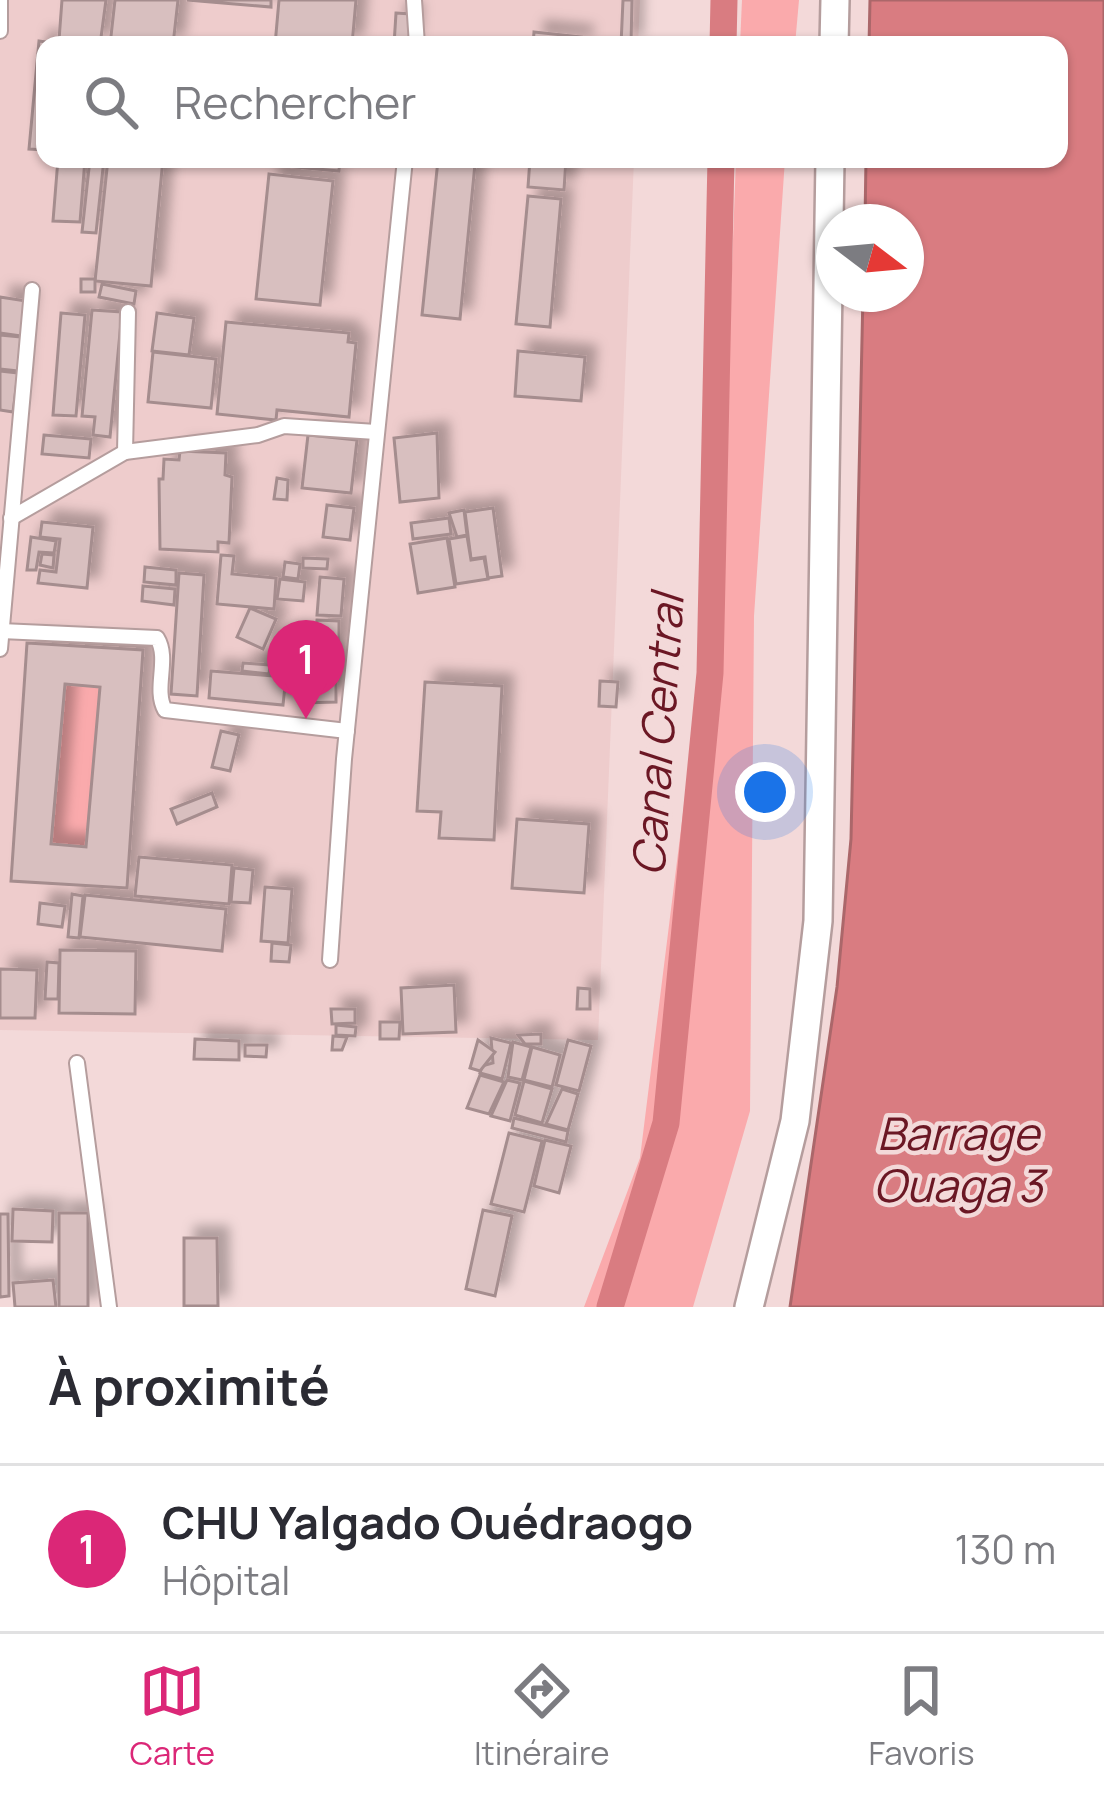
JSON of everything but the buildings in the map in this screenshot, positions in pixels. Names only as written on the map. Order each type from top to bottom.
[{"type":"street","points":[[834,36],[835,0]]},
{"type":"street","points":[[749,1307],[795,1121],[818,921],[830,168]]},
{"type":"lane","points":[[0,0],[0,32]]},
{"type":"lane","points":[[414,0],[420,20],[418,36]]},
{"type":"lane","points":[[330,960],[347,731],[404,168]]},
{"type":"lane","points":[[0,649],[32,290]]},
{"type":"lane","points":[[125,452],[128,312]]},
{"type":"lane","points":[[11,518],[125,452],[259,434],[284,426],[376,432]]},
{"type":"lane","points":[[1,632],[157,638],[162,645],[160,700],[165,710],[347,731]]},
{"type":"lane","points":[[77,1063],[109,1307]]},
{"type":"shaded area","points":[[0,0],[640,0],[638,36],[36,36],[36,168],[634,168],[598,1040],[0,1030]]},
{"type":"shaded area","points":[[742,0],[799,0],[796,36],[740,36]]},
{"type":"shaded area","points":[[736,168],[784,168],[754,616],[750,1111],[693,1307],[584,1307],[640,1158],[724,484]]},
{"type":"shaded area","points":[[65,684],[100,687],[86,847],[51,844]]},
{"type":"water","name":"Barrage Ouaga 3","points":[[870,0],[1104,0],[1104,1307],[790,1307],[837,987],[851,839],[863,312],[924,312],[924,204],[865,204],[866,168],[1068,168],[1068,36],[869,36]]},
{"type":"waterway","name":"Canal Central","points":[[723,36],[724,0]]},
{"type":"waterway","name":"Canal Central","points":[[610,1307],[666,1123],[710,673],[721,168]]},
{"type":"place","name":"CHU Yalgado Ouédraogo","points":[[306,719]]}]
